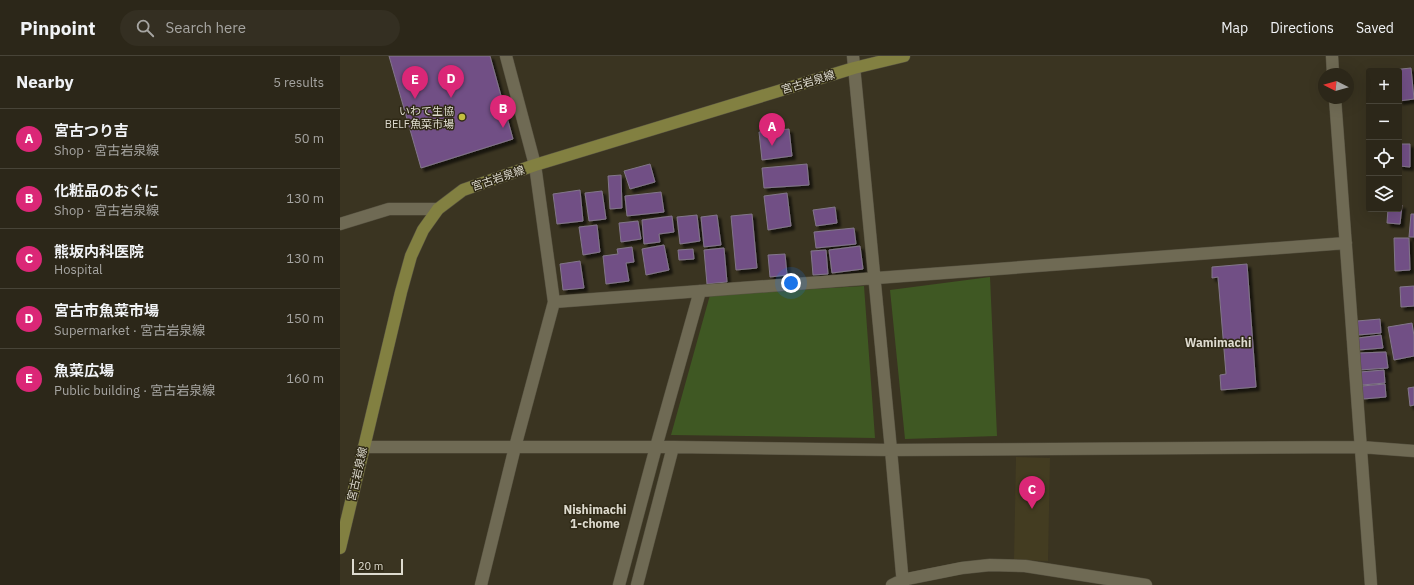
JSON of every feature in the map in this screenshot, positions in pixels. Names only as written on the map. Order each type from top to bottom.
[{"type":"main road","name":"宮古岩泉線","points":[[340,548],[401,292],[411,256],[423,230],[438,209],[463,190],[535,165],[854,68],[904,56]]},
{"type":"street","points":[[481,585],[515,447],[554,302],[535,165],[506,56]]},
{"type":"street","points":[[853,56],[891,450],[899,583],[962,568],[990,565],[1025,566],[1146,585]]},
{"type":"street","points":[[1332,56],[1333,68]]},
{"type":"street","points":[[1335,104],[1370,585]]},
{"type":"street","points":[[340,224],[389,209],[438,209]]},
{"type":"street","points":[[554,302],[1346,243]]},
{"type":"street","points":[[619,585],[700,291]]},
{"type":"street","points":[[364,447],[673,447],[891,450],[1360,447],[1414,451]]},
{"type":"street","points":[[637,585],[673,447]]},
{"type":"shaded area","points":[[1016,457],[1050,458],[1048,561],[1014,560]]},
{"type":"green space","points":[[990,277],[997,436],[905,439],[890,290]]},
{"type":"green space","points":[[864,286],[875,438],[671,435],[710,295]]},
{"type":"building","points":[[389,56],[490,56],[513,139],[421,168]]},
{"type":"building","points":[[1411,68],[1414,99],[1402,101],[1402,69]]},
{"type":"building","points":[[789,129],[792,156],[762,160],[759,132]]},
{"type":"building","points":[[1402,144],[1410,144],[1410,167],[1402,166]]},
{"type":"building","points":[[650,164],[655,182],[630,189],[624,171]]},
{"type":"building","points":[[807,164],[809,185],[764,188],[762,168]]},
{"type":"building","points":[[621,175],[622,208],[610,209],[608,176]]},
{"type":"building","points":[[580,190],[583,221],[557,224],[553,194]]},
{"type":"building","points":[[602,191],[606,219],[589,221],[585,193]]},
{"type":"building","points":[[661,192],[664,212],[627,216],[625,196]]},
{"type":"building","points":[[787,193],[791,226],[768,230],[764,196]]},
{"type":"building","points":[[835,207],[837,223],[816,226],[813,210]]},
{"type":"building","points":[[1388,212],[1401,212],[1400,224],[1387,223]]},
{"type":"building","points":[[752,214],[757,268],[736,270],[731,216]]},
{"type":"building","points":[[1411,214],[1414,214],[1414,237],[1409,237]]},
{"type":"building","points":[[697,215],[700,241],[680,244],[677,217]]},
{"type":"building","points":[[717,215],[721,245],[704,247],[701,217]]},
{"type":"building","points":[[672,216],[674,232],[659,234],[660,242],[644,244],[642,220]]},
{"type":"building","points":[[638,221],[641,239],[621,242],[619,223]]},
{"type":"building","points":[[597,225],[600,252],[583,255],[579,227]]},
{"type":"building","points":[[854,228],[856,244],[816,248],[814,232]]},
{"type":"building","points":[[1394,238],[1409,238],[1410,270],[1395,271]]},
{"type":"building","points":[[664,245],[669,270],[646,275],[642,249]]},
{"type":"building","points":[[860,246],[863,269],[832,273],[829,250]]},
{"type":"building","points":[[632,247],[634,262],[626,263],[629,281],[606,284],[603,256],[618,254],[617,249]]},
{"type":"building","points":[[724,248],[727,282],[707,284],[704,250]]},
{"type":"building","points":[[693,249],[694,259],[679,260],[678,250]]},
{"type":"building","points":[[826,250],[828,274],[813,275],[811,251]]},
{"type":"building","points":[[785,254],[787,275],[770,277],[768,255]]},
{"type":"building","points":[[580,261],[584,288],[563,290],[560,264]]},
{"type":"building","points":[[1247,264],[1256,387],[1221,390],[1220,375],[1226,374],[1218,277],[1212,278],[1212,267]]},
{"type":"building","points":[[1414,286],[1414,306],[1401,307],[1400,287]]},
{"type":"building","points":[[1380,319],[1381,333],[1358,335],[1357,321]]},
{"type":"building","points":[[1412,323],[1414,336],[1414,356],[1394,360],[1388,327]]},
{"type":"building","points":[[1381,335],[1383,348],[1359,350],[1358,338]]},
{"type":"building","points":[[1386,352],[1388,368],[1360,370],[1359,353]]},
{"type":"building","points":[[1384,370],[1385,383],[1362,385],[1360,372]]},
{"type":"building","points":[[1385,384],[1386,397],[1363,399],[1362,386]]},
{"type":"building","points":[[1414,387],[1414,405],[1410,406],[1408,388]]},
{"type":"place","name":"宮古市魚菜市場","points":[[451,98]]},
{"type":"place","name":"魚菜広場","points":[[415,99]]},
{"type":"place","name":"いわて生協 BELF魚菜市場","points":[[462,117]]},
{"type":"place","name":"化粧品のおぐに","points":[[503,128]]},
{"type":"place","name":"宮古つり吉","points":[[772,146]]},
{"type":"place","name":"熊坂内科医院","points":[[1032,509]]},
{"type":"district","name":"Wamimachi","points":[[1218,342]]},
{"type":"district","name":"Nishimachi 1-chome","points":[[595,516]]}]
